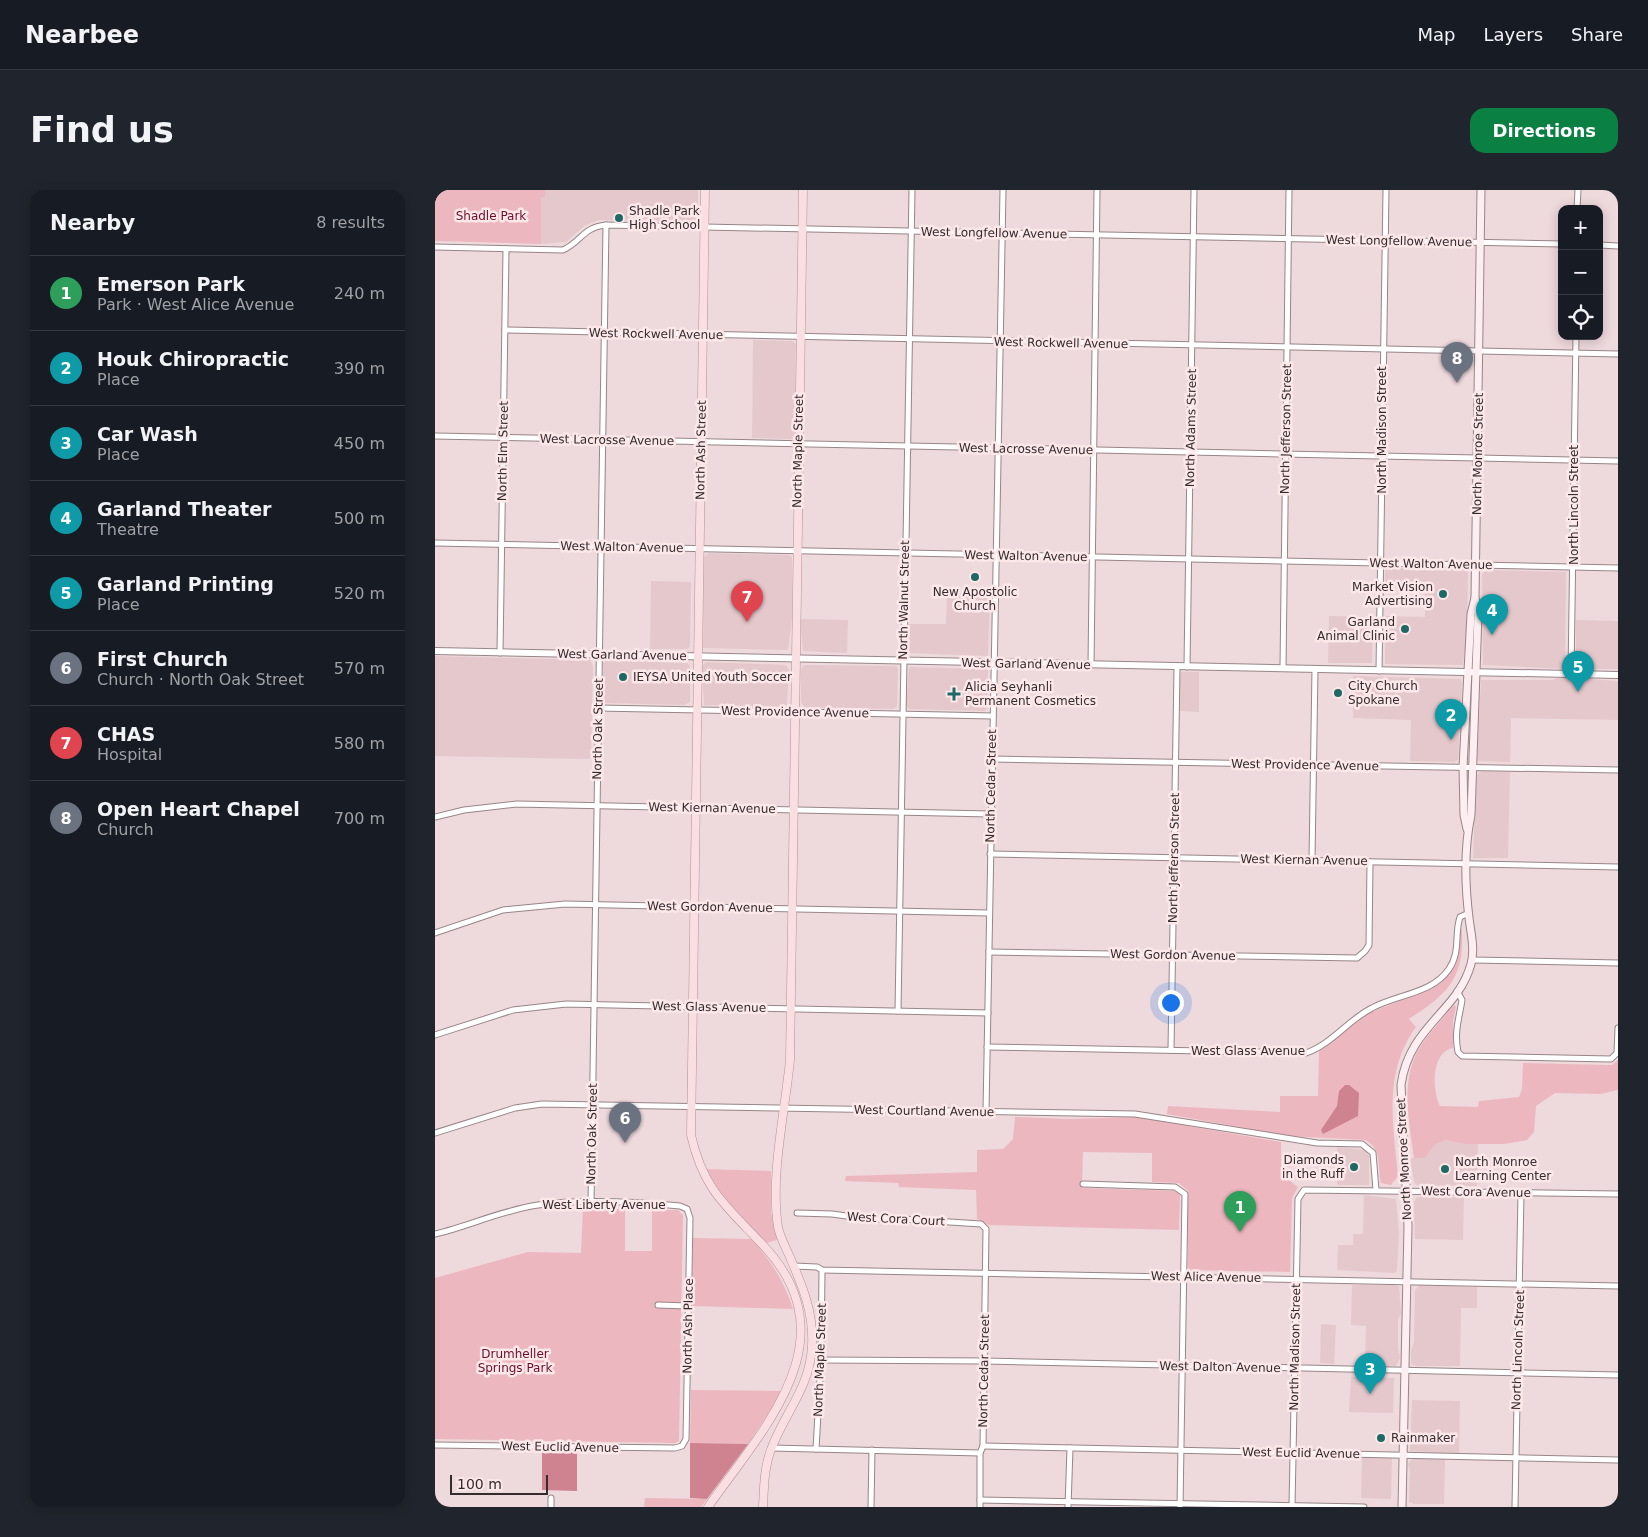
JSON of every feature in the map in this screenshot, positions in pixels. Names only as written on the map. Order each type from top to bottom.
[{"type":"main road","name":"North Ash Street","points":[[705,190],[691,1135],[696,1159],[706,1181],[724,1205],[770,1252],[783,1270],[796,1300],[801,1334],[797,1366],[785,1395],[708,1507]]},
{"type":"main road","name":"North Maple Street","points":[[763,1507],[765,1473],[771,1448],[800,1394],[811,1356],[811,1316],[803,1284],[781,1236],[777,1216],[777,1165],[790,1060],[796,551],[803,190]]},
{"type":"main road","name":"North Monroe Street","points":[[1467,832],[1471,815],[1477,672],[1478,614],[1475,598],[1475,565],[1481,190]]},
{"type":"main road","name":"North Monroe Street","points":[[1403,1507],[1407,1191],[1401,1093],[1404,1067],[1418,1038],[1466,978],[1472,960],[1473,944],[1469,913],[1463,767],[1471,614],[1475,598]]},
{"type":"street","name":"North Walnut Street","points":[[898,1011],[912,190]]},
{"type":"street","name":"North Cedar Street","points":[[986,1112],[1003,190]]},
{"type":"street","points":[[1091,665],[1097,190]]},
{"type":"street","name":"North Adams Street","points":[[1187,667],[1194,190]]},
{"type":"street","name":"North Jefferson Street","points":[[1283,668],[1289,190]]},
{"type":"street","name":"North Madison Street","points":[[1379,671],[1386,190]]},
{"type":"street","points":[[1577,205],[1578,190]]},
{"type":"street","name":"West Longfellow Avenue","points":[[435,247],[563,250],[577,242],[590,228],[605,225],[1558,244]]},
{"type":"street","name":"North Oak Street","points":[[591,1203],[605,225]]},
{"type":"street","points":[[1603,246],[1618,246]]},
{"type":"street","name":"North Elm Street","points":[[500,653],[506,249]]},
{"type":"street","name":"West Rockwell Avenue","points":[[505,330],[1618,354]]},
{"type":"street","name":"North Lincoln Street","points":[[1571,674],[1576,340]]},
{"type":"street","name":"West Lacrosse Avenue","points":[[435,436],[1618,460]]},
{"type":"street","name":"West Walton Avenue","points":[[435,544],[1618,568]]},
{"type":"street","name":"West Garland Avenue","points":[[435,651],[1618,675]]},
{"type":"street","name":"North Jefferson Street","points":[[1171,1050],[1177,667]]},
{"type":"street","points":[[1312,860],[1315,669]]},
{"type":"street","name":"West Providence Avenue","points":[[598,708],[993,716]]},
{"type":"street","name":"West Providence Avenue","points":[[992,759],[1618,770]]},
{"type":"street","name":"West Kiernan Avenue","points":[[435,817],[464,810],[509,804],[991,814]]},
{"type":"street","name":"West Kiernan Avenue","points":[[990,854],[1618,867]]},
{"type":"street","name":"West Gordon Avenue","points":[[989,952],[1357,958],[1367,950],[1369,944],[1370,862]]},
{"type":"street","name":"West Gordon Avenue","points":[[435,933],[503,910],[532,905],[989,913]]},
{"type":"street","name":"West Glass Avenue","points":[[987,1047],[1306,1053],[1317,1049],[1371,1008],[1430,986],[1439,980],[1457,955],[1460,917],[1469,913]]},
{"type":"street","points":[[1472,960],[1618,963]]},
{"type":"street","points":[[1457,991],[1463,1000],[1455,1030],[1459,1054],[1465,1056],[1609,1059],[1617,1056],[1618,1028]]},
{"type":"street","name":"West Glass Avenue","points":[[435,1035],[513,1010],[539,1006],[594,1004],[988,1013]]},
{"type":"street","name":"West Courtland Avenue","points":[[435,1133],[515,1108],[542,1104],[593,1103],[1135,1114],[1308,1142],[1362,1144],[1373,1153],[1376,1190]]},
{"type":"street","points":[[1083,1184],[1175,1186],[1183,1190],[1186,1198],[1180,1505]]},
{"type":"street","name":"North Madison Street","points":[[1291,1506],[1298,1199],[1304,1190]]},
{"type":"street","name":"West Cora Avenue","points":[[1304,1190],[1618,1194]]},
{"type":"street","name":"North Lincoln Street","points":[[1515,1507],[1521,1193]]},
{"type":"street","name":"West Liberty Avenue","points":[[435,1234],[538,1205],[591,1203],[678,1205],[687,1209]]},
{"type":"street","name":"North Ash Place","points":[[684,1444],[686,1437],[690,1218],[687,1209]]},
{"type":"street","name":"West Cora Court","points":[[797,1213],[832,1214],[868,1219],[903,1218],[981,1224],[987,1235]]},
{"type":"street","name":"North Cedar Street","points":[[979,1507],[980,1453],[983,1446],[987,1235]]},
{"type":"street","name":"West Alice Avenue","points":[[794,1266],[817,1267],[822,1270],[1618,1286]]},
{"type":"street","name":"North Maple Street","points":[[816,1449],[821,1360],[822,1270]]},
{"type":"street","points":[[658,1305],[688,1306]]},
{"type":"street","name":"West Dalton Avenue","points":[[821,1360],[985,1361],[1183,1367],[1618,1375]]},
{"type":"street","name":"West Euclid Avenue","points":[[435,1445],[675,1448],[684,1444]]},
{"type":"street","name":"West Euclid Avenue","points":[[983,1446],[1618,1460]]},
{"type":"street","points":[[771,1448],[980,1453]]},
{"type":"street","points":[[1068,1507],[1070,1448]]},
{"type":"street","points":[[871,1507],[872,1450]]},
{"type":"street","points":[[551,1498],[551,1507]]},
{"type":"street","points":[[980,1500],[1069,1500],[1180,1505],[1364,1507]]},
{"type":"shaded area","name":"Shadle Park High School","points":[[545,190],[698,190],[698,217],[695,221],[599,220],[584,226],[566,242],[541,244],[541,197],[545,197]]},
{"type":"shaded area","points":[[753,340],[792,341],[796,344],[794,435],[791,439],[752,438]]},
{"type":"shaded area","points":[[709,553],[789,555],[792,557],[792,619],[788,650],[703,648],[704,557]]},
{"type":"shaded area","points":[[1389,567],[1463,569],[1468,571],[1467,631],[1463,665],[1385,664],[1385,616],[1425,617],[1425,587],[1385,587],[1385,570]]},
{"type":"shaded area","points":[[1488,570],[1566,572],[1565,669],[1483,665],[1482,574]]},
{"type":"shaded area","points":[[651,581],[691,582],[690,646],[688,649],[650,649]]},
{"type":"shaded area","points":[[947,593],[990,594],[988,656],[907,653],[908,624],[946,624]]},
{"type":"shaded area","points":[[1329,616],[1373,617],[1372,663],[1328,663]]},
{"type":"shaded area","points":[[800,619],[848,620],[847,653],[803,651]]},
{"type":"shaded area","points":[[1576,620],[1618,621],[1618,669],[1576,669]]},
{"type":"shaded area","points":[[435,656],[590,660],[593,666],[591,759],[435,756]]},
{"type":"shaded area","points":[[605,660],[687,663],[690,666],[690,702],[684,705],[605,703],[603,699],[603,663]]},
{"type":"shaded area","points":[[706,662],[786,665],[789,669],[787,705],[781,707],[704,705],[702,666]]},
{"type":"shaded area","points":[[804,665],[896,666],[898,669],[897,706],[893,709],[804,707],[801,702],[801,670]]},
{"type":"shaded area","points":[[909,667],[988,669],[987,709],[984,711],[909,709],[906,705]]},
{"type":"shaded area","points":[[1182,672],[1199,672],[1199,712],[1178,711],[1179,675]]},
{"type":"shaded area","points":[[1353,676],[1460,679],[1462,683],[1458,760],[1454,762],[1410,761],[1411,720],[1353,718]]},
{"type":"shaded area","points":[[1559,677],[1618,681],[1618,720],[1511,718],[1510,762],[1478,761],[1481,680],[1553,680]]},
{"type":"shaded area","points":[[1481,771],[1510,772],[1508,858],[1473,858],[1476,776]]},
{"type":"shaded area","points":[[1345,1085],[1349,1085],[1359,1093],[1358,1116],[1323,1134],[1321,1130],[1337,1106],[1339,1091]]},
{"type":"shaded area","name":"North Monroe Learning Center","points":[[1445,1140],[1478,1144],[1477,1186],[1417,1185],[1414,1182],[1410,1158],[1425,1158],[1435,1145]]},
{"type":"shaded area","points":[[1337,1147],[1366,1150],[1369,1156],[1369,1185],[1337,1185]]},
{"type":"shaded area","points":[[1364,1195],[1396,1199],[1399,1233],[1397,1271],[1394,1273],[1337,1270],[1338,1245],[1353,1245],[1353,1234],[1363,1234]]},
{"type":"shaded area","points":[[1422,1196],[1464,1197],[1463,1240],[1415,1239],[1414,1203],[1416,1198]]},
{"type":"shaded area","points":[[1352,1285],[1394,1285],[1399,1287],[1401,1313],[1398,1319],[1398,1348],[1400,1358],[1396,1366],[1365,1364],[1366,1326],[1351,1325]]},
{"type":"shaded area","points":[[1420,1285],[1477,1287],[1477,1308],[1461,1308],[1460,1366],[1417,1366],[1411,1364],[1411,1351],[1414,1342],[1415,1290]]},
{"type":"shaded area","points":[[1321,1324],[1336,1325],[1334,1364],[1320,1363]]},
{"type":"shaded area","points":[[1351,1377],[1394,1378],[1393,1413],[1349,1412]]},
{"type":"shaded area","points":[[1412,1400],[1460,1401],[1459,1454],[1410,1451]]},
{"type":"shaded area","points":[[690,1443],[748,1444],[707,1499],[690,1498]]},
{"type":"shaded area","points":[[542,1451],[577,1452],[577,1491],[542,1490]]},
{"type":"shaded area","points":[[1362,1458],[1392,1458],[1391,1499],[1361,1498]]},
{"type":"shaded area","points":[[1413,1458],[1445,1459],[1444,1504],[1414,1504],[1409,1502],[1410,1471],[1408,1464]]},
{"type":"green space","name":"Shadle Park","points":[[435,190],[545,190],[545,197],[541,197],[541,244],[435,241]]},
{"type":"green space","points":[[1460,925],[1462,929],[1462,947],[1457,971],[1452,981],[1446,990],[1430,1005],[1409,1019],[1416,1027],[1406,1044],[1394,1080],[1393,1118],[1398,1176],[1391,1185],[1381,1183],[1377,1153],[1375,1148],[1365,1140],[1288,1136],[1167,1114],[1168,1106],[1280,1112],[1280,1096],[1318,1096],[1319,1051],[1366,1014],[1431,989],[1439,983],[1451,969],[1458,953]]},
{"type":"green space","points":[[1454,1005],[1456,1007],[1453,1021],[1453,1048],[1441,1056],[1435,1073],[1437,1099],[1440,1106],[1478,1107],[1479,1101],[1519,1097],[1522,1089],[1523,1063],[1612,1065],[1618,1060],[1618,1090],[1600,1094],[1555,1093],[1536,1106],[1534,1132],[1527,1140],[1504,1144],[1466,1144],[1445,1140],[1435,1145],[1425,1158],[1414,1158],[1408,1114],[1410,1071],[1422,1044]]},
{"type":"green space","points":[[1015,1117],[1069,1119],[1136,1117],[1281,1142],[1281,1178],[1286,1178],[1298,1187],[1292,1198],[1290,1272],[1190,1270],[1188,1267],[1188,1191],[1179,1183],[1152,1182],[1152,1153],[1083,1152],[1082,1188],[1178,1191],[1180,1194],[1179,1230],[989,1225],[977,1219],[976,1190],[899,1187],[898,1183],[845,1181],[846,1176],[977,1172],[977,1150],[1003,1149],[1013,1139]]},
{"type":"green space","points":[[704,1169],[771,1171],[771,1212],[777,1240],[766,1243],[726,1202]]},
{"type":"green space","name":"Drumheller Springs Park","points":[[583,1209],[625,1209],[625,1251],[652,1251],[652,1210],[678,1210],[683,1215],[679,1441],[675,1443],[435,1439],[435,1278],[528,1252],[581,1253]]},
{"type":"green space","points":[[693,1238],[752,1239],[776,1272],[793,1309],[692,1306]]},
{"type":"green space","points":[[691,1390],[783,1391],[748,1444],[690,1443]]},
{"type":"green space","points":[[645,1498],[707,1499],[701,1507],[644,1507]]},
{"type":"place","name":"Shadle Park High School","points":[[619,218]]},
{"type":"place","name":"Open Heart Chapel","points":[[1457,383]]},
{"type":"place","name":"New Apostolic Church","points":[[975,577]]},
{"type":"place","name":"Market Vision Advertising","points":[[1443,594]]},
{"type":"place","name":"CHAS","points":[[747,622]]},
{"type":"place","name":"Garland Animal Clinic","points":[[1405,629]]},
{"type":"place","name":"Garland Theater","points":[[1492,635]]},
{"type":"place","name":"IEYSA United Youth Soccer","points":[[623,677]]},
{"type":"place","name":"Garland Printing","points":[[1578,692]]},
{"type":"place","name":"City Church Spokane","points":[[1338,693]]},
{"type":"place","name":"Alicia Seyhanli Permanent Cosmetics","points":[[954,694]]},
{"type":"place","name":"Houk Chiropractic","points":[[1451,740]]},
{"type":"place","name":"First Church","points":[[625,1143]]},
{"type":"place","name":"Diamonds in the Ruff","points":[[1354,1167]]},
{"type":"place","name":"North Monroe Learning Center","points":[[1445,1169]]},
{"type":"place","name":"Emerson Park","points":[[1240,1232]]},
{"type":"place","name":"Car Wash","points":[[1370,1394]]},
{"type":"place","name":"Rainmaker","points":[[1381,1438]]}]
